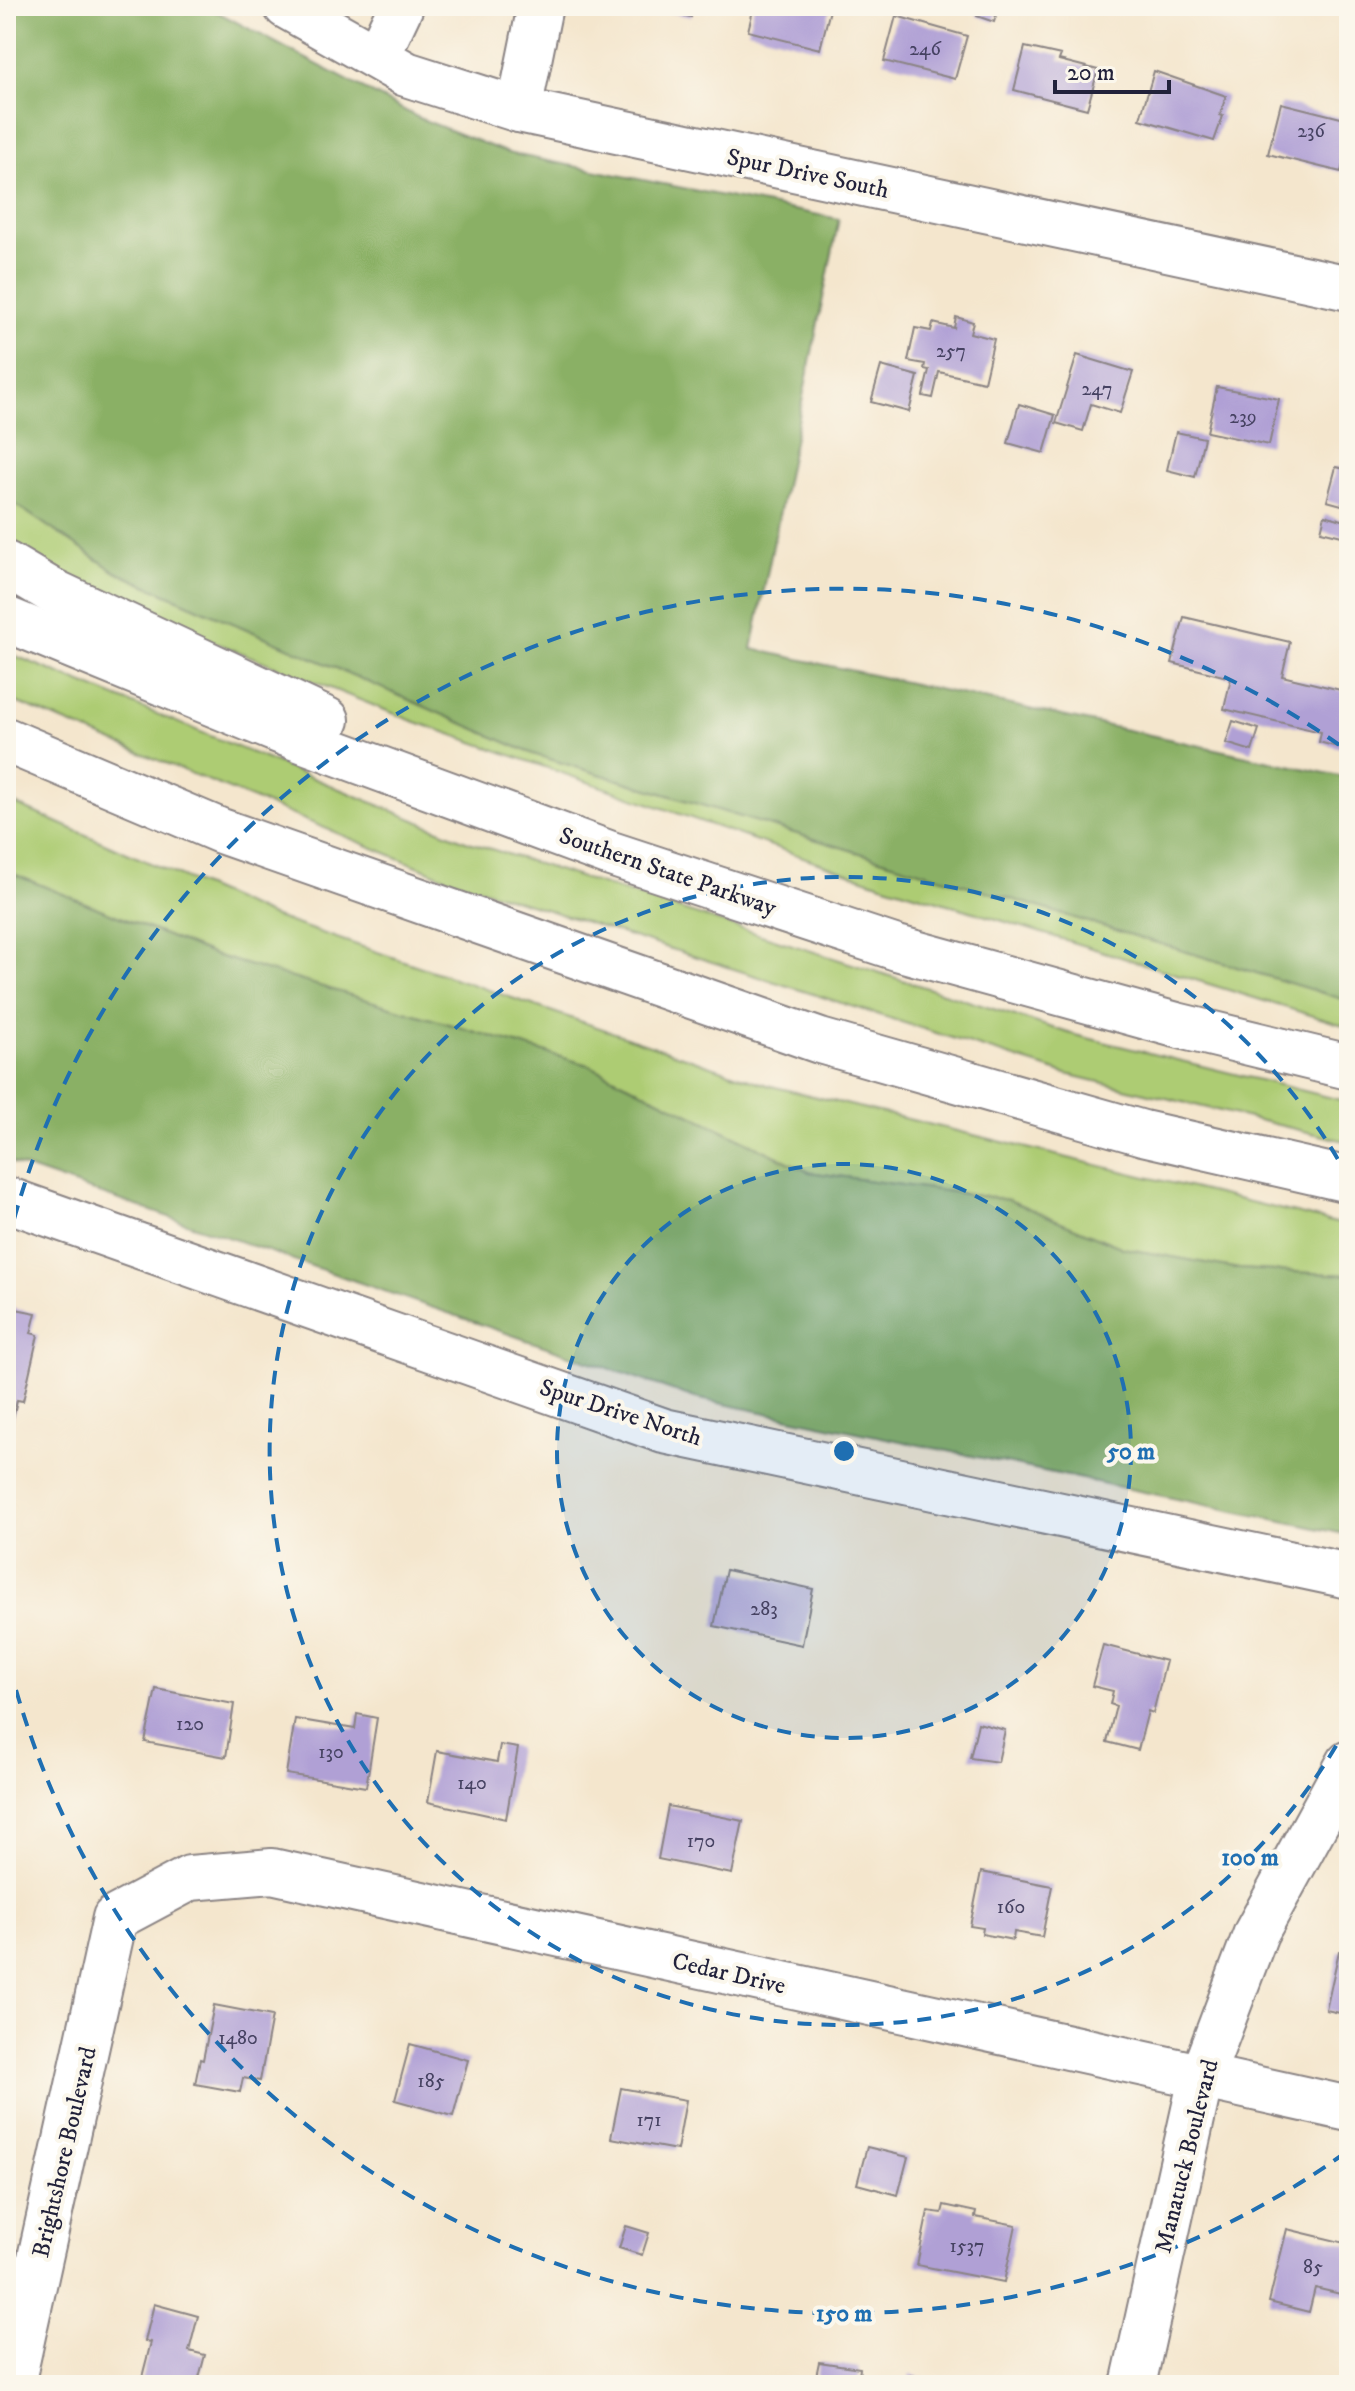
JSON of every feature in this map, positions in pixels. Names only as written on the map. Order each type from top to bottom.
[{"type":"main road","name":"Spur Drive South","points":[[286,6],[406,74],[519,110],[1349,288]]},
{"type":"main road","points":[[377,57],[401,6]]},
{"type":"main road","points":[[519,110],[540,6]]},
{"type":"main road","points":[[6,564],[50,590],[611,854]]},
{"type":"main road","name":"Southern State Parkway","points":[[6,619],[294,737],[611,854],[897,948],[1176,1025],[1349,1067]]},
{"type":"main road","points":[[6,740],[221,831],[820,1041],[1143,1133],[1349,1180]]},
{"type":"main road","points":[[6,772],[518,935]]},
{"type":"main road","name":"Spur Drive North","points":[[6,1199],[664,1431],[1349,1576]]},
{"type":"main road","name":"Manatuck Boulevard","points":[[1133,2385],[1201,2078],[1256,1933],[1349,1763]]},
{"type":"main road","name":"Cedar Drive","points":[[115,1918],[190,1878],[272,1871],[1349,2109]]},
{"type":"main road","name":"Brightshore Boulevard","points":[[12,2385],[115,1918]]},
{"type":"green space","points":[[6,6],[206,6],[419,118],[508,153],[839,219],[752,649],[1349,778],[1349,1001],[533,754],[116,572],[6,498]]},
{"type":"green space","points":[[6,498],[116,572],[533,754],[1349,1001],[1349,1027],[869,880],[410,720],[84,590],[6,540]]},
{"type":"green space","points":[[6,652],[466,841],[1075,1035],[1349,1102],[1349,1142],[1062,1073],[447,878],[6,698]]},
{"type":"green space","points":[[6,800],[269,915],[767,1085],[1349,1226],[1349,1275],[1239,1269],[1122,1248],[1009,1200],[809,1172],[588,1065],[214,955],[6,871]]},
{"type":"green space","points":[[6,871],[214,955],[588,1065],[809,1172],[1009,1200],[1123,1248],[1239,1269],[1349,1275],[1349,1535],[695,1398],[6,1161]]},
{"type":"building","points":[[630,6],[694,6],[691,17],[649,8],[648,14],[630,10]]},
{"type":"building","points":[[754,6],[831,6],[820,49],[748,31]]},
{"type":"building","points":[[980,6],[999,6],[994,22],[977,16]]},
{"type":"building","points":[[896,16],[967,36],[955,79],[884,61]]},
{"type":"building","points":[[1025,47],[1061,55],[1059,60],[1098,70],[1087,109],[1014,90]]},
{"type":"building","points":[[1154,71],[1226,96],[1214,141],[1140,119]]},
{"type":"building","points":[[1281,103],[1349,120],[1349,140],[1341,172],[1268,154]]},
{"type":"building","points":[[956,317],[973,322],[970,333],[994,339],[984,382],[939,372],[933,398],[923,396],[929,370],[924,369],[925,364],[908,361],[915,328],[931,331],[933,323],[954,328]]},
{"type":"building","points":[[1077,355],[1133,372],[1120,413],[1091,404],[1083,431],[1056,423]]},
{"type":"building","points":[[881,366],[918,376],[909,412],[871,402]]},
{"type":"building","points":[[1217,387],[1279,399],[1269,445],[1207,432]]},
{"type":"building","points":[[1019,404],[1055,415],[1044,453],[1008,443]]},
{"type":"building","points":[[1176,432],[1204,438],[1195,477],[1167,470]]},
{"type":"building","points":[[1336,467],[1349,470],[1349,507],[1327,501]]},
{"type":"building","points":[[1325,515],[1349,522],[1346,537],[1321,531]]},
{"type":"building","points":[[1184,617],[1290,642],[1282,676],[1349,692],[1348,750],[1319,742],[1321,732],[1224,709],[1231,678],[1172,663]]},
{"type":"building","points":[[1233,721],[1259,729],[1252,751],[1226,743]]},
{"type":"building","points":[[6,1307],[36,1313],[31,1333],[38,1335],[23,1401],[17,1400],[9,1437],[6,1436]]},
{"type":"building","points":[[726,1570],[813,1589],[802,1645],[714,1626]]},
{"type":"building","points":[[1103,1645],[1166,1661],[1153,1713],[1148,1711],[1138,1750],[1107,1742],[1116,1706],[1110,1704],[1113,1691],[1092,1686]]},
{"type":"building","points":[[156,1689],[234,1704],[226,1757],[145,1742]]},
{"type":"building","points":[[357,1714],[377,1718],[366,1787],[286,1774],[295,1719],[355,1729]]},
{"type":"building","points":[[978,1723],[1005,1730],[998,1762],[970,1758]]},
{"type":"building","points":[[500,1745],[518,1748],[506,1819],[428,1802],[437,1751],[497,1762]]},
{"type":"building","points":[[668,1806],[743,1821],[732,1874],[658,1859]]},
{"type":"building","points":[[981,1872],[1052,1886],[1042,1937],[1014,1932],[1013,1940],[982,1934],[983,1928],[970,1926]]},
{"type":"building","points":[[1339,1951],[1349,1953],[1349,2008],[1341,2007],[1340,2013],[1326,2010]]},
{"type":"building","points":[[214,2005],[272,2016],[260,2081],[243,2078],[240,2092],[195,2084]]},
{"type":"building","points":[[410,2044],[468,2060],[453,2116],[395,2100]]},
{"type":"building","points":[[621,2088],[686,2100],[677,2150],[611,2138]]},
{"type":"building","points":[[867,2147],[908,2157],[898,2195],[857,2184]]},
{"type":"building","points":[[944,2205],[976,2212],[975,2217],[1016,2225],[1004,2282],[917,2265],[928,2211],[942,2213]]},
{"type":"building","points":[[626,2226],[649,2233],[642,2255],[619,2248]]},
{"type":"building","points":[[1287,2229],[1349,2244],[1349,2296],[1315,2288],[1309,2312],[1269,2302]]},
{"type":"building","points":[[154,2304],[198,2316],[189,2351],[205,2355],[197,2385],[140,2385],[151,2342],[145,2341]]},
{"type":"building","points":[[819,2362],[860,2368],[858,2385],[807,2385],[807,2380],[815,2381]]},
{"type":"building","points":[[910,2375],[941,2381],[940,2385],[908,2385]]}]
